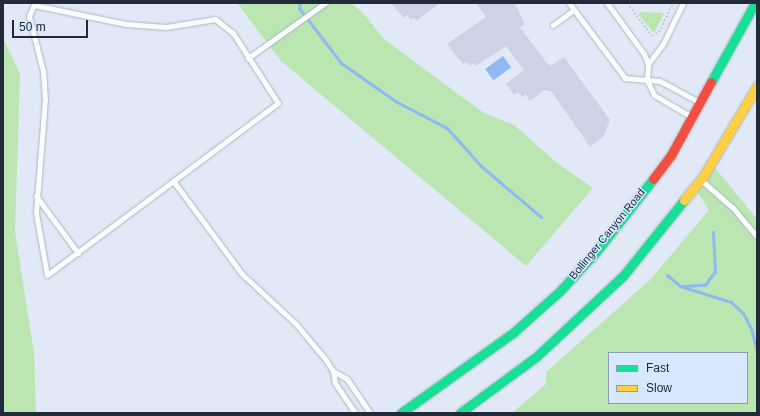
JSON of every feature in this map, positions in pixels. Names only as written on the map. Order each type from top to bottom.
[{"type":"main road","name":"Bollinger Canyon Road","points":[[401,413],[514,332],[560,291],[596,252],[671,156],[755,3]]},
{"type":"main road","points":[[460,413],[536,357],[581,319],[623,276],[701,180],[757,86]]},
{"type":"lane","points":[[248,58],[325,3]]},
{"type":"lane","points":[[570,3],[625,78],[660,81],[701,102]]},
{"type":"lane","points":[[607,3],[644,54],[648,64],[647,80],[654,94],[693,117]]},
{"type":"lane","points":[[648,64],[663,44],[683,3]]},
{"type":"lane","points":[[34,4],[126,24],[166,27],[215,19],[233,33],[248,58],[278,103],[174,182],[47,275],[38,237],[35,195],[45,99],[43,71],[28,16],[34,4]]},
{"type":"lane","points":[[553,25],[574,10]]},
{"type":"lane","points":[[701,180],[733,208],[757,238]]},
{"type":"lane","points":[[174,182],[242,274],[296,324],[333,371],[347,379],[370,413]]},
{"type":"lane","points":[[35,195],[78,253]]},
{"type":"lane","points":[[333,371],[335,383],[355,413]]},
{"type":"path","points":[[627,3],[652,36],[659,32],[673,3]]},
{"type":"green space","points":[[237,3],[351,3],[363,13],[384,39],[484,113],[514,125],[557,163],[593,188],[526,266],[281,61]]},
{"type":"green space","points":[[641,12],[664,13],[654,33],[638,14]]},
{"type":"green space","points":[[3,38],[20,74],[15,231],[34,353],[36,413],[3,413]]},
{"type":"green space","points":[[711,163],[757,219],[757,413],[512,413],[546,384],[546,372],[650,280],[709,210],[694,187]]},
{"type":"water","points":[[503,56],[511,67],[493,80],[485,69]]},
{"type":"building","points":[[391,3],[440,3],[416,21],[414,18],[411,20],[407,15],[404,18]]},
{"type":"building","points":[[476,3],[515,3],[525,24],[520,27],[546,62],[551,66],[564,57],[610,120],[603,137],[590,147],[552,92],[544,90],[530,101],[525,94],[522,97],[518,92],[514,95],[506,84],[524,70],[506,46],[476,66],[474,63],[470,66],[467,62],[463,64],[447,44],[486,17]]},
{"type":"waterway","points":[[300,3],[299,8],[341,63],[397,102],[447,128],[481,166],[541,217]]},
{"type":"waterway","points":[[683,286],[705,285],[715,271],[713,232]]},
{"type":"waterway","points":[[667,275],[680,286],[731,302],[743,313],[751,329],[757,352]]},
{"type":"traffic: fast","points":[[711,82],[755,3]]},
{"type":"traffic: fast","points":[[401,413],[514,332],[560,291],[596,252],[653,179]]},
{"type":"traffic: fast","points":[[460,413],[536,357],[623,276],[684,200]]},
{"type":"traffic: slow","points":[[684,200],[704,175],[757,86]]},
{"type":"traffic: jam","points":[[653,179],[671,155],[711,82]]}]
